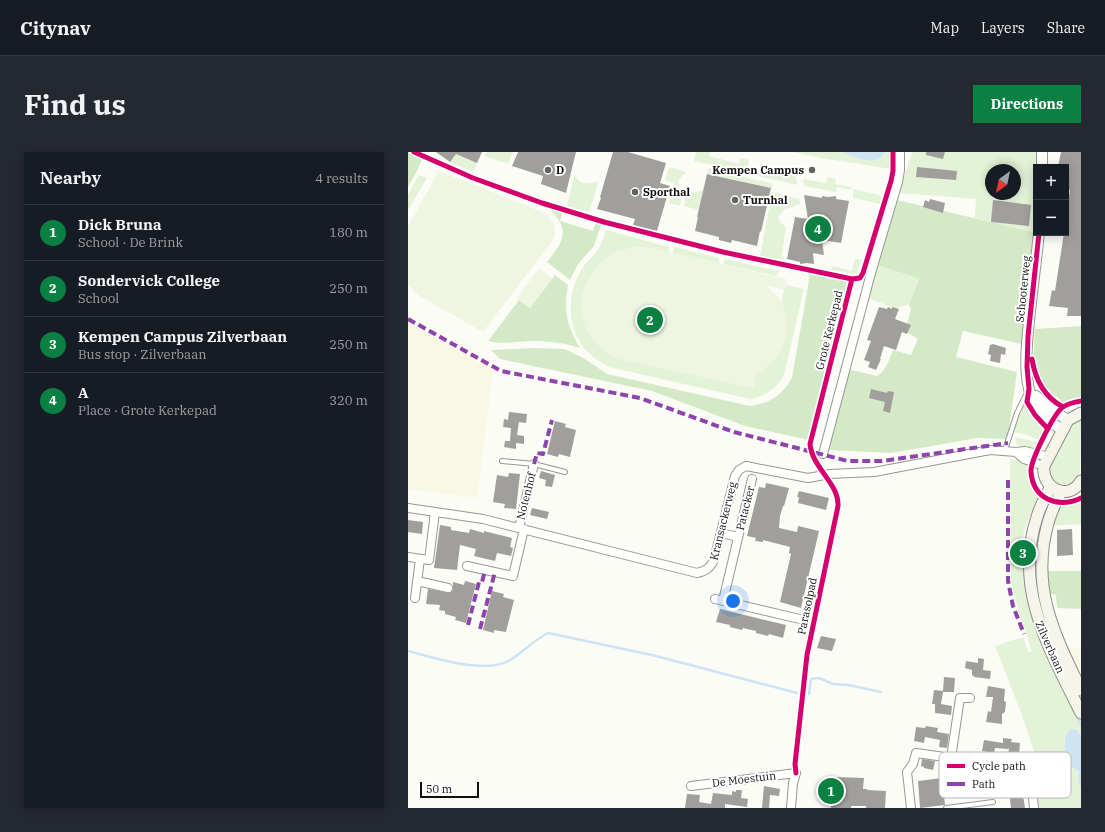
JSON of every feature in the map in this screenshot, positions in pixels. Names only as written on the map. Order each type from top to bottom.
[{"type":"main road","points":[[1081,413],[1065,425],[1047,462],[1044,477],[1056,489],[1070,490],[1081,481]]},
{"type":"main road","name":"Zilverbaan","points":[[1056,489],[1052,511],[1046,528],[1042,556],[1042,581],[1046,606],[1052,628],[1081,690]]},
{"type":"main road","name":"Zilverbaan","points":[[1056,489],[1041,507],[1034,526],[1030,554],[1030,582],[1036,615],[1044,637],[1081,713]]},
{"type":"street","points":[[823,454],[871,273],[898,182],[900,152]]},
{"type":"street","points":[[1042,152],[1042,164]]},
{"type":"street","name":"Schooterweg","points":[[1029,389],[1027,341],[1039,236]]},
{"type":"street","points":[[1029,389],[1065,425]]},
{"type":"street","name":"Kransackerweg","points":[[408,508],[483,519],[697,573],[704,572],[711,567],[721,533],[734,476],[739,470],[746,466],[808,478],[830,474],[874,472],[990,450],[1016,452],[1025,451],[1047,462]]},
{"type":"street","name":"Notenhof","points":[[467,566],[512,576],[534,464]]},
{"type":"street","name":"Patacker","points":[[752,479],[738,537],[719,600],[804,620]]},
{"type":"street","points":[[408,557],[429,560],[435,512]]},
{"type":"street","name":"Patacker","points":[[721,533],[738,537]]},
{"type":"street","points":[[415,598],[420,559]]},
{"type":"street","points":[[417,581],[448,588]]},
{"type":"street","points":[[952,752],[960,698],[970,698]]},
{"type":"street","points":[[911,808],[907,772],[913,764],[916,753],[939,756]]},
{"type":"street","name":"De Moestuin","points":[[691,786],[796,773],[793,783],[791,808]]},
{"type":"street","points":[[1033,798],[1034,808]]},
{"type":"lane","points":[[1005,450],[1017,413],[1029,389]]},
{"type":"lane","name":"Notenhof","points":[[502,461],[534,464],[565,472]]},
{"type":"lane","points":[[946,808],[993,802]]},
{"type":"green space","points":[[408,152],[422,159],[408,187]]},
{"type":"green space","points":[[487,152],[513,152],[508,164],[484,156]]},
{"type":"green space","points":[[696,152],[710,152],[709,156],[739,164],[740,158],[749,160],[748,166],[787,175],[788,169],[795,171],[797,185],[694,161]]},
{"type":"green space","points":[[793,152],[843,152],[853,156],[882,157],[885,152],[891,152],[891,169],[821,158]]},
{"type":"green space","points":[[912,152],[1038,152],[1038,164],[1033,164],[1033,232],[975,218],[976,199],[899,193]]},
{"type":"green space","points":[[456,154],[477,163],[473,172],[450,162]]},
{"type":"green space","points":[[669,167],[686,172],[678,182],[680,189],[683,191],[680,206],[669,203],[674,183],[665,180]]},
{"type":"green space","points":[[708,168],[773,184],[772,188],[707,173]]},
{"type":"green space","points":[[439,171],[540,211],[551,220],[555,227],[552,241],[483,332],[418,295],[408,285],[408,226]]},
{"type":"green space","points":[[419,175],[427,178],[408,210],[408,194]]},
{"type":"green space","points":[[574,176],[583,183],[599,181],[589,212],[567,206]]},
{"type":"green space","points":[[828,177],[836,179],[835,184],[852,187],[851,190],[837,187],[836,192],[804,186],[803,179],[826,183]]},
{"type":"green space","points":[[853,189],[880,195],[880,204],[853,198]]},
{"type":"green space","points":[[703,190],[699,210],[684,206],[687,193]]},
{"type":"green space","points":[[772,192],[799,199],[800,204],[784,210],[778,217],[780,222],[786,227],[781,260],[760,256]]},
{"type":"green space","points":[[897,200],[1033,232],[1033,236],[1037,236],[1021,344],[963,331],[956,357],[1017,372],[1008,435],[1005,439],[977,438],[892,453],[827,450],[847,369],[877,376],[885,368],[893,350],[911,355],[918,339],[905,331],[911,309],[909,305],[919,278],[877,265]]},
{"type":"green space","points":[[549,208],[562,213],[560,221],[593,231],[596,223],[601,225],[594,246],[578,264],[570,280],[547,262],[558,248],[563,235],[563,229],[560,223]]},
{"type":"green space","points":[[606,230],[669,247],[668,252],[639,247],[627,249],[582,296],[581,309],[588,333],[753,388],[756,374],[774,358],[785,338],[786,320],[782,302],[786,285],[804,289],[784,375],[778,384],[766,394],[750,399],[609,367],[590,354],[578,339],[574,329],[571,308],[572,297],[574,287],[583,267],[596,253]]},
{"type":"green space","points":[[639,247],[652,248],[786,279],[784,290],[765,285],[782,303],[787,324],[785,338],[780,352],[772,363],[756,374],[753,388],[618,359],[594,341],[584,324],[581,306],[584,289],[588,280],[598,265],[612,253]]},
{"type":"green space","points":[[674,247],[719,258],[719,263],[673,253]]},
{"type":"green space","points":[[725,259],[779,271],[776,276],[723,264]]},
{"type":"green space","points":[[855,259],[861,260],[857,273],[853,274],[832,270],[832,266],[852,271]]},
{"type":"green space","points":[[877,265],[919,277],[909,305],[895,308],[867,298]]},
{"type":"green space","points":[[539,268],[552,278],[530,308],[517,298]]},
{"type":"green space","points":[[810,274],[845,280],[848,287],[809,440],[745,426],[652,391],[500,359],[491,350],[533,348],[565,349],[585,359],[607,374],[750,406],[757,405],[775,398],[784,390],[792,378]]},
{"type":"green space","points":[[555,275],[568,285],[566,303],[567,318],[580,348],[545,341],[505,343],[488,341],[519,300],[530,308]]},
{"type":"green space","points":[[408,322],[493,370],[477,498],[408,489]]},
{"type":"green space","points":[[1081,326],[1081,399],[1064,403],[1044,386],[1033,364],[1035,329]]},
{"type":"green space","points":[[1023,396],[1032,414],[1046,429],[1040,440],[1013,432]]},
{"type":"green space","points":[[1081,418],[1080,470],[1072,482],[1066,485],[1056,484],[1049,476],[1050,465],[1070,425],[1074,421]]},
{"type":"green space","points":[[1016,437],[1036,442],[1038,445],[1037,449],[1017,445],[1015,441]]},
{"type":"green space","points":[[1010,459],[1030,464],[1031,480],[1038,493],[1036,495],[1038,497],[1024,531],[1020,558],[1024,559],[1028,587],[1081,717],[1081,735],[1080,732],[1064,741],[1067,752],[1034,752],[1020,710],[995,646],[1023,637],[1028,652],[1032,651],[1019,613],[1011,582]]},
{"type":"green space","points":[[1081,500],[1081,524],[1050,526],[1057,505],[1069,504]]},
{"type":"green space","points":[[1047,571],[1081,571],[1081,609],[1057,608],[1056,595],[1049,593]]},
{"type":"green space","points":[[1081,647],[1081,675],[1068,648]]},
{"type":"green space","points":[[1071,766],[1077,770],[1079,774],[1078,781],[1081,788],[1081,808],[1038,808],[1037,798],[1071,798]]},
{"type":"water","points":[[843,152],[885,152],[877,159],[866,160]]},
{"type":"water","points":[[1071,729],[1077,730],[1081,735],[1081,788],[1078,781],[1079,772],[1071,766],[1071,752],[1066,752],[1065,741],[1068,732]]},
{"type":"building","points":[[436,152],[482,152],[477,163],[456,154],[450,162]]},
{"type":"building","name":"D","points":[[518,152],[576,152],[566,193],[541,184],[543,176],[512,166]]},
{"type":"building","name":"Sporthal","points":[[613,152],[628,152],[666,163],[660,183],[670,186],[657,231],[633,225],[635,219],[597,209]]},
{"type":"building","points":[[926,152],[945,152],[943,159],[926,155]]},
{"type":"building","points":[[1061,152],[1081,152],[1081,316],[1067,316],[1068,308],[1049,306],[1052,290],[1055,291],[1064,236],[1069,236],[1069,164],[1059,164]]},
{"type":"building","points":[[917,167],[957,171],[956,180],[916,177]]},
{"type":"building","name":"Turnhal","points":[[707,174],[771,188],[757,246],[732,240],[731,243],[719,240],[719,237],[695,231]]},
{"type":"building","points":[[804,195],[822,198],[822,196],[836,196],[836,199],[849,201],[841,243],[822,240],[824,255],[813,253],[814,264],[800,264],[800,262],[787,259],[795,217],[808,219]]},
{"type":"building","points":[[930,199],[945,203],[943,213],[923,207],[925,200],[929,202]]},
{"type":"building","points":[[993,200],[1031,205],[1029,226],[991,222]]},
{"type":"building","points":[[879,307],[887,309],[888,307],[892,309],[892,307],[899,309],[895,319],[911,325],[907,334],[902,332],[896,350],[884,346],[881,359],[876,370],[868,367],[870,362],[864,360],[871,341],[867,340]]},
{"type":"building","points":[[993,344],[1006,348],[1005,355],[1001,354],[1000,363],[990,361],[991,355],[988,354],[990,345]]},
{"type":"building","points":[[871,389],[887,393],[888,391],[894,392],[890,413],[883,411],[885,402],[869,398]]},
{"type":"building","points":[[509,412],[527,414],[526,423],[519,422],[517,435],[524,436],[524,444],[516,443],[516,449],[504,447],[505,441],[510,441],[511,428],[503,427],[504,419],[508,420]]},
{"type":"building","points":[[555,421],[566,424],[565,427],[576,430],[570,457],[559,454],[558,457],[547,454]]},
{"type":"building","points":[[541,471],[555,475],[552,487],[545,486],[546,480],[539,478]]},
{"type":"building","points":[[509,473],[520,474],[516,509],[504,508],[505,504],[493,502],[497,475],[508,477]]},
{"type":"building","points":[[766,483],[789,488],[780,516],[779,528],[797,532],[798,526],[819,531],[801,608],[780,602],[791,554],[789,553],[790,547],[763,540],[763,542],[755,541],[756,538],[747,536],[759,487],[765,488]]},
{"type":"building","points":[[799,491],[829,498],[826,510],[798,503],[799,497],[797,497]]},
{"type":"building","points":[[532,508],[549,512],[547,519],[530,515]]},
{"type":"building","points":[[408,520],[423,522],[422,534],[408,532]]},
{"type":"building","points":[[440,525],[451,527],[451,530],[469,533],[470,529],[512,538],[510,547],[513,548],[511,556],[497,553],[495,561],[474,556],[476,549],[460,545],[457,570],[434,568]]},
{"type":"building","points":[[1072,529],[1073,555],[1057,556],[1057,530]]},
{"type":"building","points":[[465,581],[476,584],[466,623],[455,620],[456,617],[445,614],[445,611],[439,610],[440,605],[426,604],[428,589],[449,593],[453,590],[453,582],[464,585]]},
{"type":"building","points":[[492,591],[504,594],[503,597],[514,600],[506,632],[494,630],[494,633],[483,630]]},
{"type":"building","points":[[720,609],[786,625],[783,638],[769,634],[768,636],[756,633],[756,631],[743,628],[742,630],[730,627],[730,625],[716,622]]},
{"type":"building","points":[[821,636],[836,639],[832,651],[817,648]]},
{"type":"building","points":[[978,658],[984,659],[983,670],[991,671],[990,679],[974,677],[972,675],[972,670],[965,668],[966,661],[978,663]]},
{"type":"building","points":[[944,677],[955,678],[954,692],[943,692],[941,704],[952,706],[951,715],[935,713],[935,704],[932,704],[934,690],[943,691]]},
{"type":"building","points":[[988,686],[1005,689],[1004,701],[1006,702],[1005,712],[1002,714],[1002,724],[986,722],[988,711],[991,712],[993,697],[986,697]]},
{"type":"building","points":[[926,726],[938,728],[937,732],[949,734],[947,748],[939,747],[940,740],[925,737],[924,743],[914,741],[916,727],[925,728]]},
{"type":"building","points":[[1003,738],[1012,739],[1011,742],[1020,743],[1019,752],[1008,752],[1009,748],[995,748],[994,752],[982,751],[984,740],[1003,743]]},
{"type":"building","points":[[922,759],[935,761],[933,770],[921,766]]},
{"type":"building","points":[[837,777],[864,778],[863,789],[886,791],[885,808],[851,806],[851,808],[831,808],[832,779],[837,779]]},
{"type":"building","points":[[939,778],[939,798],[944,798],[945,805],[920,808],[918,781]]},
{"type":"building","points":[[764,786],[780,789],[779,796],[770,795],[769,808],[762,808]]},
{"type":"building","points":[[736,790],[742,790],[741,798],[748,799],[747,807],[725,804],[725,808],[685,808],[687,794],[700,795],[699,802],[711,804],[713,793],[732,795],[732,791],[736,792]]},
{"type":"building","points":[[1010,798],[1023,798],[1025,808],[1011,808]]},
{"type":"waterway","points":[[408,651],[460,664],[487,666],[500,664],[510,660],[548,633],[652,655],[797,693]]},
{"type":"waterway","points":[[809,694],[811,679],[819,678],[833,684],[848,685],[881,692]]},
{"type":"waterway","points":[[1075,713],[1081,725]]},
{"type":"marked path","points":[[408,319],[501,371],[640,398],[734,432],[848,461],[882,461],[1008,443]]},
{"type":"marked path","points":[[534,464],[537,453],[543,454],[552,420]]},
{"type":"marked path","points":[[1008,480],[1008,581],[1013,606],[1024,634]]},
{"type":"marked path","points":[[468,625],[479,582],[482,582],[485,570]]},
{"type":"marked path","points":[[480,629],[495,572]]},
{"type":"cycle path","points":[[414,152],[473,178],[542,203],[604,222],[723,252],[852,279],[860,278],[863,273],[891,181],[893,171],[893,152]]},
{"type":"cycle path","points":[[1039,236],[1028,336],[1027,367],[1029,389],[1027,402],[1035,415],[1048,429]]},
{"type":"cycle path","name":"Grote Kerkepad","points":[[796,773],[795,764],[807,655],[838,506],[834,490],[815,461],[810,444],[852,279]]},
{"type":"cycle path","points":[[1032,359],[1038,380],[1051,398],[1063,407]]},
{"type":"cycle path","points":[[1081,401],[1074,402],[1063,407],[1054,418],[1038,448],[1031,472],[1036,489],[1048,499],[1056,502],[1064,502],[1081,498]]},
{"type":"place","name":"D","points":[[548,170]]},
{"type":"place","name":"Kempen Campus","points":[[812,170]]},
{"type":"place","name":"Sporthal","points":[[635,192]]},
{"type":"place","name":"Turnhal","points":[[735,200]]},
{"type":"place","name":"A","points":[[818,229]]},
{"type":"place","name":"Sondervick College","points":[[650,320]]},
{"type":"place","name":"Kempen Campus Zilverbaan","points":[[1023,553]]},
{"type":"place","name":"Dick Bruna","points":[[831,791]]}]
